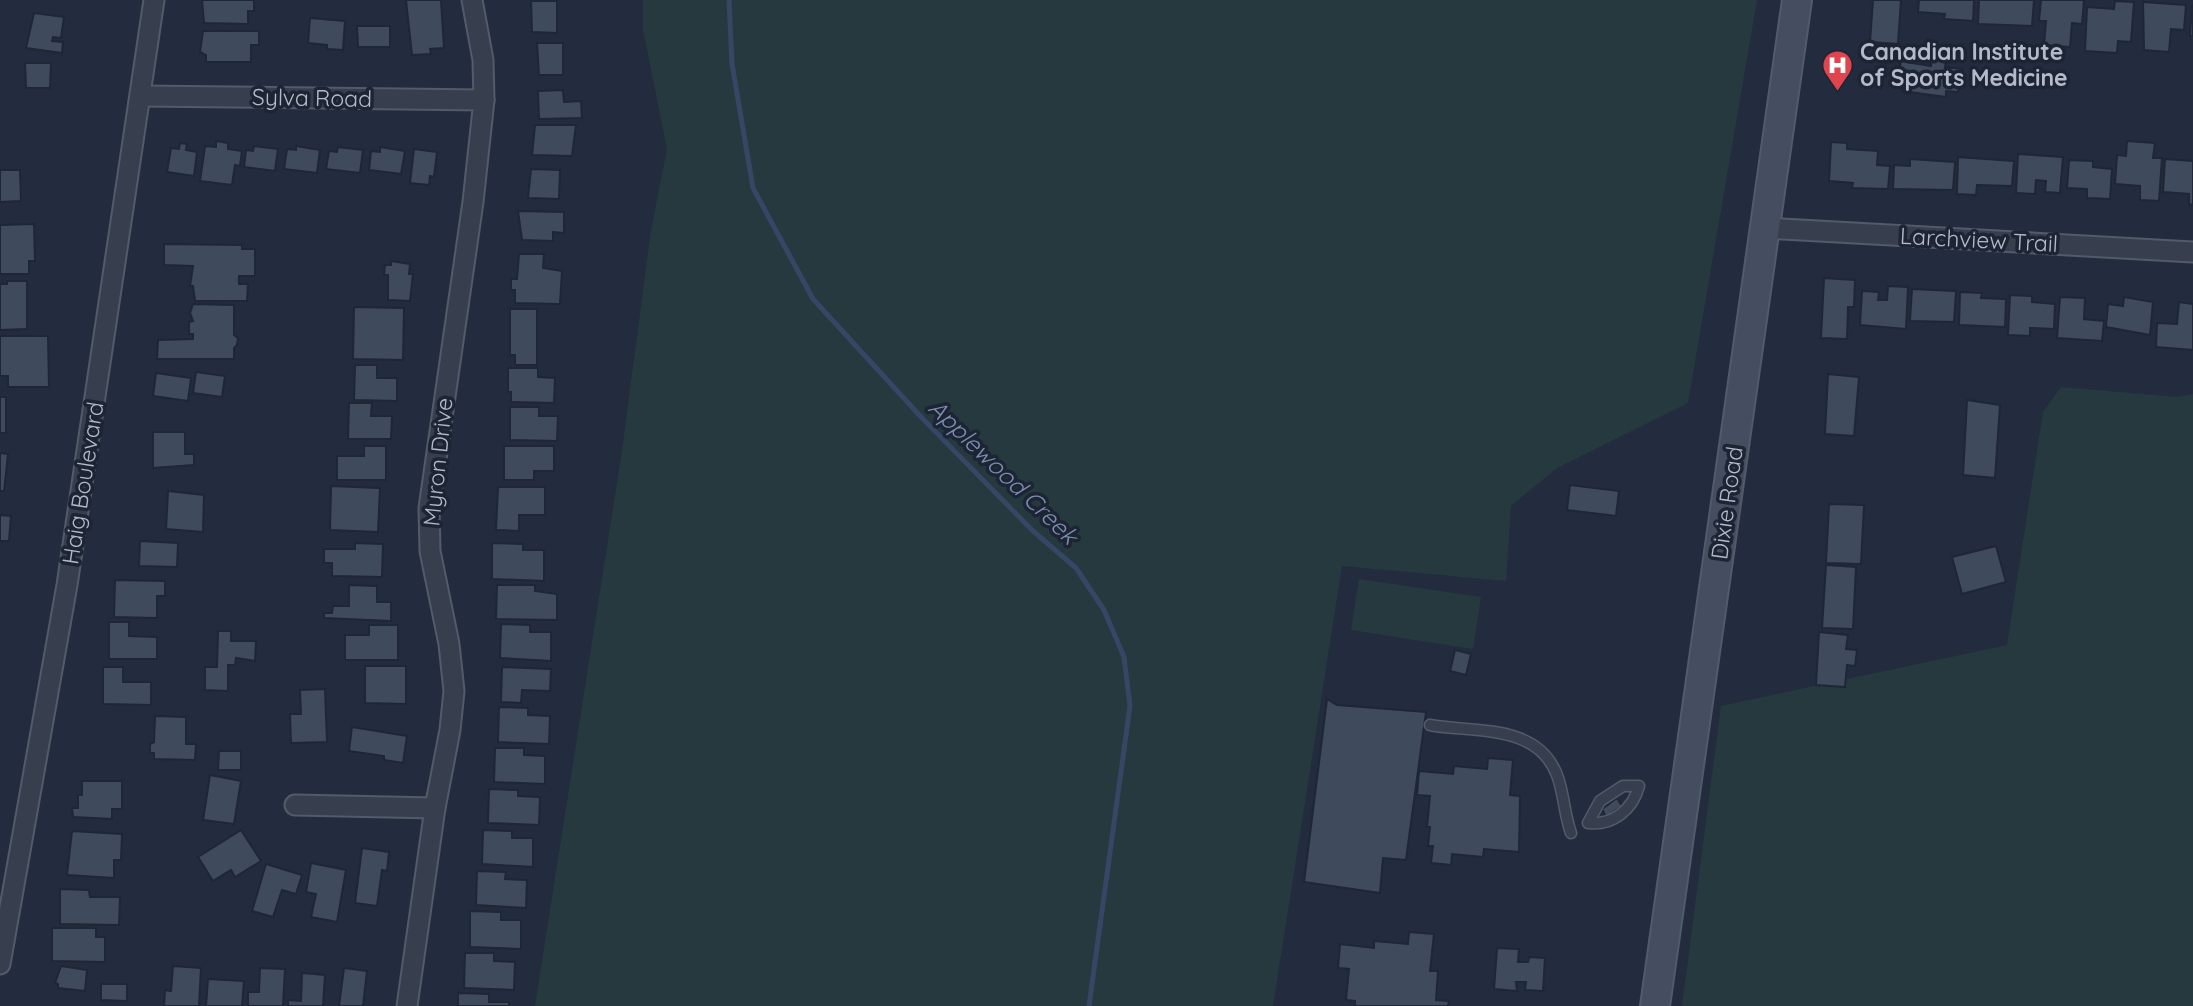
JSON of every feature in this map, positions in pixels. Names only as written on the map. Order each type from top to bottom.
[{"type":"main road","name":"Dixie Road","points":[[1656,1006],[1797,0]]},
{"type":"street","name":"Haig Boulevard","points":[[0,964],[67,585],[154,0]]},
{"type":"street","name":"Myron Drive","points":[[407,1006],[454,691],[449,644],[430,551],[429,508],[473,202],[484,100],[483,60],[472,0]]},
{"type":"street","name":"Sylva Road","points":[[141,96],[484,100]]},
{"type":"street","name":"Larchview Trail","points":[[1764,228],[2193,252]]},
{"type":"street","points":[[295,805],[435,808]]},
{"type":"lane","points":[[1430,725],[1496,731],[1532,743],[1550,758],[1559,778],[1571,833]]},
{"type":"lane","points":[[1623,786],[1639,786],[1637,797],[1623,813],[1599,825],[1588,823],[1592,811],[1609,793],[1623,786]]},
{"type":"shaded area","points":[[643,0],[1757,0],[1688,403],[1557,468],[1511,506],[1506,581],[1342,566],[1273,1006],[535,1006],[622,451],[651,230],[667,149],[643,29]]},
{"type":"shaded area","points":[[2061,387],[2176,397],[2193,394],[2193,1006],[1682,1006],[1721,706],[2007,645],[2043,412]]},
{"type":"shaded area","points":[[1359,579],[1481,597],[1473,649],[1351,630]]},
{"type":"building","points":[[202,0],[254,0],[254,11],[248,11],[248,24],[204,23]]},
{"type":"building","points":[[406,0],[441,0],[444,48],[430,49],[431,54],[412,55]]},
{"type":"building","points":[[1873,0],[1901,0],[1898,44],[1870,42]]},
{"type":"building","points":[[1919,0],[1974,0],[1973,21],[1944,19],[1945,14],[1918,12]]},
{"type":"building","points":[[1979,0],[2034,0],[2032,26],[1978,24]]},
{"type":"building","points":[[2041,0],[2084,0],[2082,24],[2072,23],[2070,47],[2044,45],[2046,21],[2039,21]]},
{"type":"building","points":[[531,1],[557,1],[557,33],[532,32]]},
{"type":"building","points":[[2115,1],[2134,2],[2131,42],[2118,41],[2117,53],[2085,51],[2087,7],[2114,9]]},
{"type":"building","points":[[2143,2],[2186,5],[2184,30],[2171,29],[2169,52],[2144,50]]},
{"type":"building","points":[[2192,5],[2193,36],[2190,36]]},
{"type":"building","points":[[34,13],[64,17],[61,38],[53,37],[52,41],[63,42],[62,53],[26,48]]},
{"type":"building","points":[[310,18],[345,21],[343,50],[327,49],[327,45],[308,43]]},
{"type":"building","points":[[357,26],[390,26],[390,47],[358,47]]},
{"type":"building","points":[[203,31],[259,31],[259,45],[251,45],[251,62],[206,62],[206,55],[200,52]]},
{"type":"building","points":[[537,43],[563,43],[563,75],[539,75]]},
{"type":"building","points":[[1932,51],[1947,53],[1945,67],[1963,69],[1958,92],[1946,91],[1946,97],[1902,91],[1900,61],[1931,66]]},
{"type":"building","points":[[25,63],[51,63],[50,88],[26,88]]},
{"type":"building","points":[[563,90],[564,102],[581,101],[582,118],[539,119],[538,91]]},
{"type":"building","points":[[535,125],[576,125],[572,156],[532,155]]},
{"type":"building","points":[[216,141],[228,143],[228,149],[242,151],[240,166],[235,165],[232,185],[200,181],[205,146],[216,147]]},
{"type":"building","points":[[2127,141],[2155,143],[2153,158],[2162,158],[2159,201],[2140,200],[2140,186],[2115,184],[2117,155],[2126,156]]},
{"type":"building","points":[[1831,142],[1847,143],[1847,149],[1878,151],[1877,165],[1890,166],[1888,189],[1852,188],[1853,183],[1829,181]]},
{"type":"building","points":[[180,143],[187,144],[186,150],[197,152],[194,176],[167,172],[171,148],[179,149]]},
{"type":"building","points":[[254,146],[278,149],[275,171],[244,167],[246,150],[253,151]]},
{"type":"building","points":[[296,146],[320,150],[317,173],[284,169],[287,149],[296,150]]},
{"type":"building","points":[[338,147],[363,150],[360,173],[326,169],[329,151],[337,152]]},
{"type":"building","points":[[380,147],[405,151],[401,174],[369,170],[371,151],[380,152]]},
{"type":"building","points":[[414,149],[437,152],[434,177],[430,176],[429,185],[410,183]]},
{"type":"building","points":[[2018,154],[2063,157],[2060,193],[2045,192],[2046,181],[2036,180],[2035,194],[2016,193]]},
{"type":"building","points":[[1958,157],[2014,161],[2012,186],[1977,185],[1976,195],[1957,194]]},
{"type":"building","points":[[1910,159],[1955,162],[1953,190],[1893,189],[1894,165],[1910,166]]},
{"type":"building","points":[[2165,159],[2193,161],[2193,205],[2189,204],[2189,194],[2163,192]]},
{"type":"building","points":[[2069,160],[2093,161],[2093,167],[2112,169],[2110,199],[2087,198],[2087,189],[2067,188]]},
{"type":"building","points":[[531,169],[560,170],[559,199],[528,198]]},
{"type":"building","points":[[0,170],[20,170],[21,201],[0,202]]},
{"type":"building","points":[[518,211],[564,212],[564,233],[553,232],[553,241],[522,240]]},
{"type":"building","points":[[34,224],[35,261],[29,261],[29,274],[0,274],[0,225]]},
{"type":"building","points":[[164,244],[242,245],[242,249],[255,249],[255,276],[239,276],[239,284],[248,284],[247,301],[195,301],[193,286],[190,286],[193,266],[164,265]]},
{"type":"building","points":[[519,254],[544,254],[543,268],[562,271],[560,304],[515,303],[515,290],[511,290],[511,279],[517,279]]},
{"type":"building","points":[[391,261],[410,264],[409,274],[413,274],[410,301],[388,300],[388,275],[384,275],[385,265],[391,265]]},
{"type":"building","points":[[1824,278],[1855,280],[1854,307],[1848,307],[1847,339],[1821,338]]},
{"type":"building","points":[[7,281],[27,281],[27,329],[0,330],[0,284],[7,284]]},
{"type":"building","points":[[1888,286],[1908,287],[1906,329],[1860,325],[1862,291],[1879,292],[1878,300],[1887,300]]},
{"type":"building","points":[[1912,289],[1956,291],[1954,322],[1910,321]]},
{"type":"building","points":[[1960,292],[1982,293],[1981,298],[2006,299],[2005,327],[1959,325]]},
{"type":"building","points":[[2010,295],[2032,296],[2032,302],[2055,304],[2054,329],[2030,328],[2030,336],[2008,335]]},
{"type":"building","points":[[2060,297],[2085,298],[2084,319],[2104,321],[2102,341],[2057,338]]},
{"type":"building","points":[[2124,297],[2153,302],[2150,335],[2106,327],[2108,304],[2123,306]]},
{"type":"building","points":[[2179,302],[2193,304],[2193,350],[2156,347],[2157,323],[2177,324]]},
{"type":"building","points":[[193,304],[234,305],[234,335],[238,338],[234,359],[157,359],[158,340],[193,339],[193,334],[189,334],[189,322],[193,321],[190,313]]},
{"type":"building","points":[[354,307],[404,308],[403,360],[353,359]]},
{"type":"building","points":[[510,309],[537,309],[537,365],[515,365],[515,355],[510,355]]},
{"type":"building","points":[[0,336],[48,336],[49,387],[8,387],[8,376],[0,376]]},
{"type":"building","points":[[355,365],[377,365],[377,378],[397,378],[397,401],[354,400]]},
{"type":"building","points":[[508,368],[538,368],[538,377],[555,378],[554,403],[511,402],[511,392],[508,392]]},
{"type":"building","points":[[196,372],[225,376],[222,397],[193,393]]},
{"type":"building","points":[[156,373],[191,378],[188,401],[153,396]]},
{"type":"building","points":[[1828,374],[1859,377],[1854,436],[1825,434]]},
{"type":"building","points":[[0,397],[6,397],[6,433],[0,433]]},
{"type":"building","points":[[1967,400],[2000,405],[1995,478],[1963,475]]},
{"type":"building","points":[[349,403],[372,403],[371,416],[392,416],[391,439],[348,439]]},
{"type":"building","points":[[510,407],[539,407],[539,416],[558,416],[557,441],[510,440]]},
{"type":"building","points":[[153,432],[185,432],[185,454],[194,454],[194,465],[153,468]]},
{"type":"building","points":[[364,446],[386,446],[386,480],[337,480],[337,456],[364,456]]},
{"type":"building","points":[[504,446],[554,446],[554,471],[534,471],[534,480],[504,480]]},
{"type":"building","points":[[0,453],[8,454],[4,491],[0,491]]},
{"type":"building","points":[[1570,485],[1619,491],[1616,516],[1567,510]]},
{"type":"building","points":[[331,486],[380,488],[378,532],[330,530]]},
{"type":"building","points":[[498,487],[545,487],[545,515],[519,515],[519,531],[496,530]]},
{"type":"building","points":[[168,491],[204,495],[203,532],[166,529]]},
{"type":"building","points":[[1829,504],[1864,505],[1861,564],[1826,563]]},
{"type":"building","points":[[0,515],[11,516],[9,541],[0,541]]},
{"type":"building","points":[[140,541],[178,543],[177,567],[139,566]]},
{"type":"building","points":[[355,543],[383,544],[382,577],[332,576],[332,563],[324,563],[324,549],[355,549]]},
{"type":"building","points":[[492,543],[523,544],[523,550],[544,550],[544,581],[492,579]]},
{"type":"building","points":[[1996,546],[2006,582],[1962,594],[1952,557]]},
{"type":"building","points":[[1826,565],[1856,567],[1853,629],[1822,628]]},
{"type":"building","points":[[115,580],[165,581],[165,596],[157,596],[157,618],[114,617]]},
{"type":"building","points":[[349,585],[377,586],[377,602],[391,602],[391,621],[324,618],[324,613],[332,613],[333,606],[349,606]]},
{"type":"building","points":[[497,585],[535,585],[535,591],[557,594],[557,620],[496,619]]},
{"type":"building","points":[[109,622],[129,622],[129,636],[157,637],[157,659],[109,659]]},
{"type":"building","points":[[501,624],[530,625],[530,632],[551,632],[551,661],[500,658]]},
{"type":"building","points":[[369,625],[398,625],[398,660],[345,660],[345,635],[369,635]]},
{"type":"building","points":[[218,631],[231,631],[231,641],[256,641],[255,661],[236,658],[235,665],[228,665],[228,691],[205,690],[205,667],[217,667]]},
{"type":"building","points":[[1819,632],[1848,635],[1846,649],[1857,650],[1855,666],[1847,665],[1845,687],[1816,685]]},
{"type":"building","points":[[1455,650],[1471,654],[1466,675],[1450,671]]},
{"type":"building","points":[[365,666],[406,666],[406,704],[365,703]]},
{"type":"building","points":[[103,667],[123,667],[123,682],[151,682],[151,705],[103,704]]},
{"type":"building","points":[[502,667],[551,669],[550,691],[522,690],[521,703],[501,702]]},
{"type":"building","points":[[325,689],[327,742],[291,743],[290,714],[301,714],[300,690]]},
{"type":"building","points":[[1327,699],[1337,705],[1426,712],[1406,860],[1383,858],[1380,893],[1304,882]]},
{"type":"building","points":[[499,707],[528,708],[528,715],[550,716],[549,744],[498,742]]},
{"type":"building","points":[[155,716],[186,717],[186,744],[196,744],[195,760],[154,759],[154,753],[150,753],[150,744],[154,742]]},
{"type":"building","points":[[352,727],[407,736],[403,763],[384,760],[384,756],[349,751]]},
{"type":"building","points":[[495,748],[524,748],[524,755],[545,756],[545,784],[494,782]]},
{"type":"building","points":[[219,751],[241,751],[241,770],[218,770]]},
{"type":"building","points":[[1488,758],[1513,760],[1510,795],[1520,796],[1519,852],[1484,849],[1483,857],[1452,854],[1451,865],[1431,863],[1433,846],[1428,846],[1430,827],[1427,827],[1430,796],[1417,795],[1419,771],[1453,774],[1454,766],[1487,769]]},
{"type":"building","points":[[210,775],[241,781],[234,824],[203,820]]},
{"type":"building","points":[[82,781],[122,781],[122,809],[112,809],[112,819],[73,817],[72,808],[78,808],[78,795],[82,795]]},
{"type":"building","points":[[489,789],[518,790],[518,796],[540,797],[539,825],[488,823]]},
{"type":"building","points":[[1617,798],[1622,806],[1606,817],[1602,809]]},
{"type":"building","points":[[241,830],[261,861],[235,877],[231,870],[213,881],[198,857]]},
{"type":"building","points":[[483,830],[512,831],[512,838],[533,838],[533,867],[482,864]]},
{"type":"building","points":[[72,831],[122,834],[121,860],[114,860],[114,878],[67,875]]},
{"type":"building","points":[[362,848],[389,852],[387,871],[382,870],[377,906],[355,903]]},
{"type":"building","points":[[311,863],[346,870],[337,922],[311,917],[316,894],[306,892]]},
{"type":"building","points":[[266,864],[302,875],[296,894],[282,890],[273,917],[252,911]]},
{"type":"building","points":[[477,871],[506,872],[505,879],[527,880],[526,908],[476,905]]},
{"type":"building","points":[[60,889],[89,890],[90,897],[120,897],[119,925],[60,924]]},
{"type":"building","points":[[470,911],[501,912],[501,920],[521,920],[521,949],[470,947]]},
{"type":"building","points":[[52,928],[96,928],[96,937],[105,937],[105,962],[52,961]]},
{"type":"building","points":[[1409,932],[1434,934],[1430,971],[1438,971],[1436,1000],[1449,1001],[1448,1006],[1355,1006],[1355,1001],[1346,1000],[1349,969],[1338,968],[1340,944],[1374,948],[1374,941],[1408,944]]},
{"type":"building","points":[[1497,948],[1519,949],[1518,962],[1528,962],[1529,957],[1545,958],[1543,991],[1525,990],[1526,982],[1516,982],[1517,991],[1494,989]]},
{"type":"building","points":[[465,953],[494,953],[494,961],[515,962],[514,990],[464,988]]},
{"type":"building","points":[[61,966],[87,970],[85,991],[58,988],[55,983]]},
{"type":"building","points":[[173,966],[201,968],[199,1006],[164,1006],[165,990],[171,991]]},
{"type":"building","points":[[260,968],[285,969],[283,1006],[248,1006],[248,992],[259,992]]},
{"type":"building","points":[[344,968],[367,971],[363,1006],[339,1006]]},
{"type":"building","points":[[302,973],[325,975],[323,1006],[288,1006],[288,1000],[301,1001]]},
{"type":"building","points":[[208,979],[244,981],[242,1006],[206,1006]]},
{"type":"building","points":[[101,984],[127,984],[127,1001],[101,1000]]},
{"type":"building","points":[[458,993],[489,994],[489,1002],[509,1002],[509,1006],[458,1006]]},
{"type":"waterway","name":"Applewood Creek","points":[[729,0],[732,64],[753,188],[813,299],[922,418],[1033,531],[1076,568],[1104,610],[1124,657],[1130,706],[1089,1006]]},
{"type":"place","name":"Canadian Institute of Sports Medicine","points":[[1837,92]]}]
